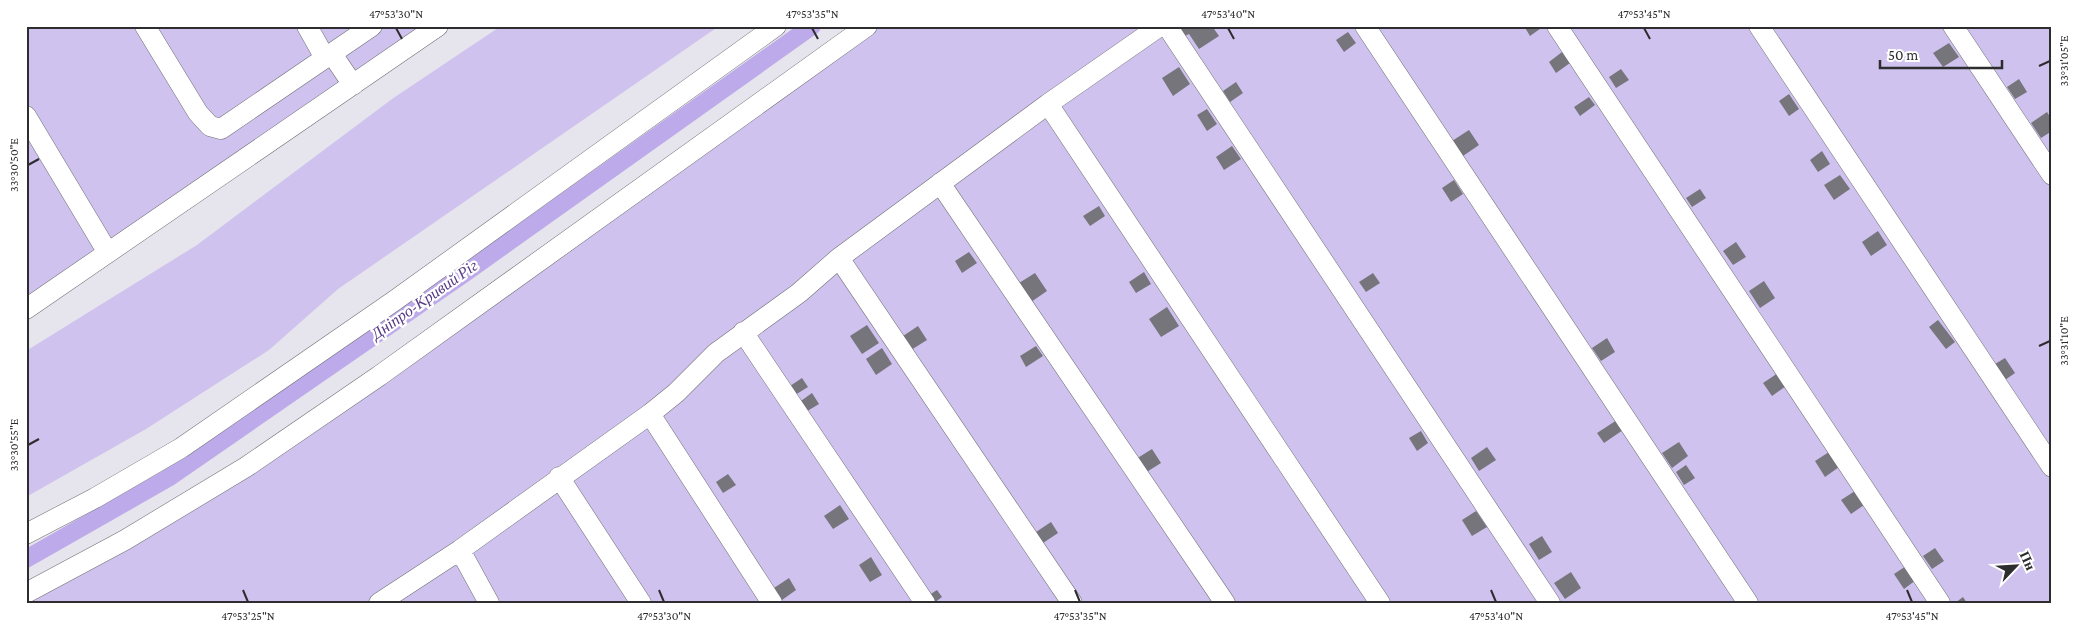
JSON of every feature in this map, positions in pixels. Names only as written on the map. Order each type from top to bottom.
[{"type":"street","points":[[145,26],[198,113],[210,126],[221,128],[372,26]]},
{"type":"street","points":[[307,26],[353,85]]},
{"type":"street","points":[[26,309],[438,26]]},
{"type":"street","points":[[26,534],[95,498],[181,448],[394,301],[776,26]]},
{"type":"street","points":[[26,593],[125,540],[246,467],[380,376],[867,26]]},
{"type":"street","points":[[380,603],[460,550],[559,477],[650,414],[743,332],[800,292],[839,258],[1048,104],[1160,26]]},
{"type":"street","points":[[1167,26],[1550,603]]},
{"type":"street","points":[[1364,26],[1748,603]]},
{"type":"street","points":[[1557,26],[1940,603]]},
{"type":"street","points":[[1758,26],[2052,467]]},
{"type":"street","points":[[1953,26],[2052,175]]},
{"type":"street","points":[[1048,104],[1380,603]]},
{"type":"street","points":[[26,116],[108,253]]},
{"type":"street","points":[[940,183],[1225,603]]},
{"type":"street","points":[[839,258],[1072,603]]},
{"type":"street","points":[[743,332],[924,603]]},
{"type":"street","points":[[650,414],[772,603]]},
{"type":"street","points":[[559,477],[641,603]]},
{"type":"street","points":[[460,550],[489,603]]},
{"type":"shaded area","points":[[26,26],[438,26],[26,309]]},
{"type":"shaded area","points":[[501,26],[719,26],[338,289],[269,350],[146,429],[26,497],[26,351],[197,245],[392,99]]},
{"type":"shaded area","points":[[867,26],[2052,26],[2052,603],[26,603],[125,540]]},
{"type":"building","points":[[1179,26],[1212,26],[1219,36],[1199,49],[1189,34],[1181,38]]},
{"type":"building","points":[[1524,26],[1544,26],[1530,36]]},
{"type":"building","points":[[1348,32],[1356,43],[1344,52],[1336,40]]},
{"type":"building","points":[[1949,43],[1959,57],[1943,67],[1933,53]]},
{"type":"building","points":[[1562,52],[1570,63],[1556,73],[1549,62]]},
{"type":"building","points":[[1179,67],[1190,84],[1173,96],[1162,78]]},
{"type":"building","points":[[1621,69],[1629,80],[1616,88],[1609,77]]},
{"type":"building","points":[[2019,79],[2027,92],[2015,99],[2007,87]]},
{"type":"building","points":[[1236,82],[1243,93],[1230,102],[1223,91]]},
{"type":"building","points":[[1789,94],[1799,109],[1789,116],[1779,101]]},
{"type":"building","points":[[1589,97],[1595,105],[1580,116],[1574,107]]},
{"type":"building","points":[[1207,109],[1217,124],[1207,131],[1197,115]]},
{"type":"building","points":[[2047,112],[2052,120],[2052,131],[2041,138],[2031,123]]},
{"type":"building","points":[[1469,130],[1479,145],[1463,156],[1452,141]]},
{"type":"building","points":[[1232,146],[1241,159],[1224,170],[1216,157]]},
{"type":"building","points":[[1822,151],[1830,164],[1818,172],[1810,160]]},
{"type":"building","points":[[1840,175],[1850,189],[1834,200],[1824,185]]},
{"type":"building","points":[[1454,180],[1463,194],[1451,202],[1442,188]]},
{"type":"building","points":[[1700,189],[1706,198],[1692,207],[1686,198]]},
{"type":"building","points":[[1099,206],[1105,216],[1090,226],[1083,216]]},
{"type":"building","points":[[1878,231],[1887,245],[1871,256],[1862,242]]},
{"type":"building","points":[[1736,242],[1746,257],[1733,265],[1723,251]]},
{"type":"building","points":[[969,252],[977,263],[962,273],[955,261]]},
{"type":"building","points":[[1144,272],[1151,284],[1136,293],[1129,282]]},
{"type":"building","points":[[1035,273],[1047,291],[1031,302],[1019,283]]},
{"type":"building","points":[[1373,273],[1380,283],[1366,292],[1359,282]]},
{"type":"building","points":[[1764,281],[1775,298],[1760,308],[1749,291]]},
{"type":"building","points":[[1167,307],[1179,326],[1161,337],[1149,319]]},
{"type":"building","points":[[1938,320],[1955,342],[1946,349],[1929,327]]},
{"type":"building","points":[[867,325],[879,343],[862,354],[850,336]]},
{"type":"building","points":[[918,326],[927,340],[911,350],[903,336]]},
{"type":"building","points":[[1607,338],[1615,352],[1601,361],[1592,348]]},
{"type":"building","points":[[1036,346],[1043,356],[1026,367],[1020,356]]},
{"type":"building","points":[[882,348],[892,364],[876,375],[866,359]]},
{"type":"building","points":[[2005,358],[2015,373],[2005,380],[1995,364]]},
{"type":"building","points":[[1778,373],[1786,386],[1772,396],[1763,383]]},
{"type":"building","points":[[802,378],[808,387],[795,395],[790,386]]},
{"type":"building","points":[[812,393],[819,404],[804,413],[798,403]]},
{"type":"building","points":[[1617,420],[1623,430],[1604,443],[1597,433]]},
{"type":"building","points":[[1421,431],[1428,443],[1417,451],[1409,438]]},
{"type":"building","points":[[1679,442],[1688,456],[1672,468],[1662,453]]},
{"type":"building","points":[[1487,447],[1496,460],[1479,471],[1471,458]]},
{"type":"building","points":[[1152,449],[1161,463],[1145,473],[1136,459]]},
{"type":"building","points":[[1829,452],[1839,467],[1825,477],[1815,461]]},
{"type":"building","points":[[1686,465],[1695,478],[1684,485],[1676,472]]},
{"type":"building","points":[[728,474],[736,485],[723,493],[716,482]]},
{"type":"building","points":[[1855,491],[1864,505],[1851,514],[1841,500]]},
{"type":"building","points":[[840,505],[849,519],[833,529],[824,516]]},
{"type":"building","points":[[1476,511],[1487,527],[1472,536],[1462,520]]},
{"type":"building","points":[[1051,522],[1058,533],[1043,543],[1036,532]]},
{"type":"building","points":[[1542,536],[1552,552],[1539,560],[1529,544]]},
{"type":"building","points":[[1935,548],[1944,561],[1932,569],[1923,556]]},
{"type":"building","points":[[871,557],[882,575],[870,582],[859,565]]},
{"type":"building","points":[[1906,566],[1916,580],[1904,589],[1894,574]]},
{"type":"building","points":[[1571,572],[1581,588],[1565,599],[1554,583]]},
{"type":"building","points":[[789,578],[796,590],[782,600],[774,588]]},
{"type":"building","points":[[937,590],[942,597],[934,603],[926,597]]},
{"type":"building","points":[[1963,597],[1967,603],[1955,603]]},
{"type":"waterway","name":"Дніпро-Кривий Ріг","points":[[26,559],[168,478],[469,270],[812,26]]}]
